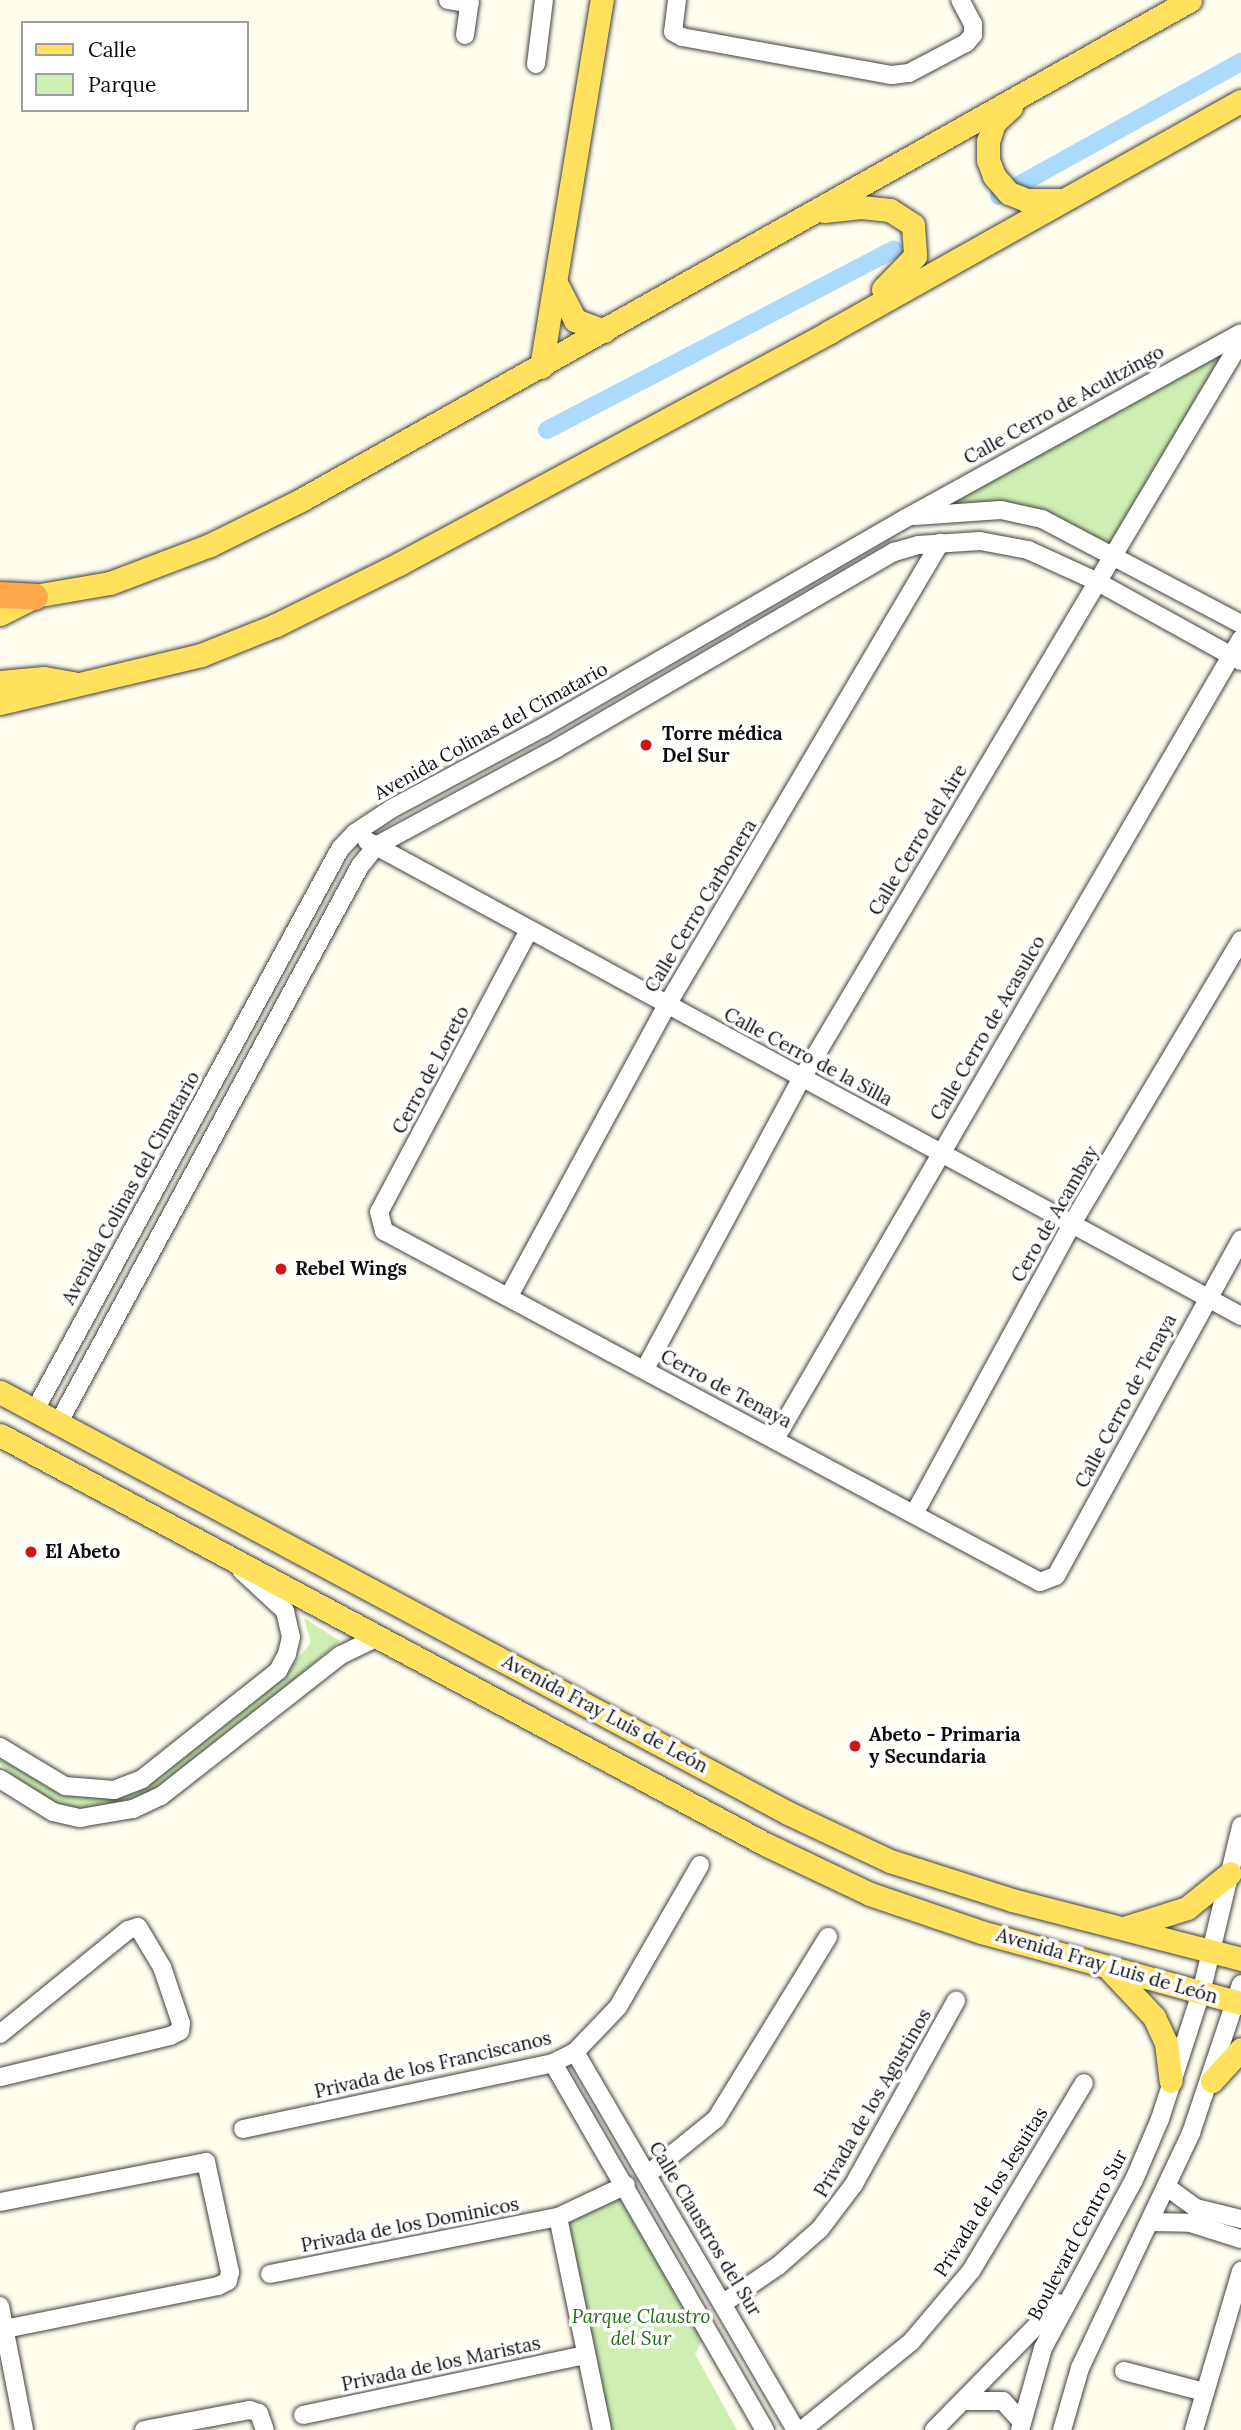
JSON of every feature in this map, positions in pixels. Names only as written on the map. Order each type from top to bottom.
[{"type":"highway","points":[[0,595],[35,597]]},
{"type":"main road","points":[[541,367],[602,0]]},
{"type":"main road","points":[[0,600],[35,597],[110,583],[210,545],[385,455],[1190,0]]},
{"type":"main road","points":[[1029,90],[994,123],[988,160],[1009,193],[1026,200],[1063,200]]},
{"type":"main road","points":[[0,703],[88,685],[201,655],[276,625],[399,564],[829,332],[1241,101]]},
{"type":"main road","points":[[813,212],[862,207],[890,210],[913,225],[917,239],[915,256],[905,271],[829,332]]},
{"type":"main road","points":[[555,280],[575,320],[604,331]]},
{"type":"main road","points":[[0,614],[35,597]]},
{"type":"main road","points":[[0,682],[44,678],[88,685]]},
{"type":"main road","name":"Avenida Fray Luis de León","points":[[0,1392],[788,1813],[890,1861],[1012,1900],[1241,1959]]},
{"type":"main road","name":"Avenida Fray Luis de León","points":[[0,1435],[765,1844],[870,1894],[1201,1993],[1239,1996]]},
{"type":"main road","points":[[1124,1928],[1187,1908],[1230,1874]]},
{"type":"main road","points":[[1106,1966],[1154,2017],[1166,2043],[1171,2081]]},
{"type":"main road","points":[[1212,2081],[1241,2049]]},
{"type":"street","points":[[448,0],[470,2],[465,36]]},
{"type":"street","points":[[536,64],[544,0]]},
{"type":"street","points":[[677,0],[673,32],[682,37],[892,75],[909,73],[966,43],[973,35],[973,24],[960,0]]},
{"type":"street","name":"Calle Cerro de Acultzingo","points":[[908,517],[1241,332]]},
{"type":"street","name":"Calle Cerro del Aire","points":[[645,1369],[802,1078],[1241,341]]},
{"type":"street","name":"Avenida Colinas del Cimatario","points":[[35,1410],[340,849],[355,833],[391,809],[544,727],[908,517],[1001,510],[1042,520],[1113,554],[1241,624]]},
{"type":"street","points":[[59,1422],[360,866],[376,846],[557,748],[894,552],[940,543],[980,541],[1028,550],[1096,581],[1236,659]]},
{"type":"street","name":"Calle Cerro Carbonera","points":[[509,1296],[667,1005],[940,543]]},
{"type":"street","name":"Calle Cerro de Acasulco","points":[[775,1439],[940,1152],[1236,659],[1241,639]]},
{"type":"street","points":[[544,727],[557,748]]},
{"type":"street","name":"Calle Cerro de la Silla","points":[[355,833],[667,1005],[1073,1222],[1241,1316]]},
{"type":"street","name":"Cerro de Loreto","points":[[384,1231],[379,1212],[529,930]]},
{"type":"street","name":"Cero de Acambay","points":[[914,1514],[1073,1222],[1241,940]]},
{"type":"street","name":"Cerro de Tenaya","points":[[384,1231],[914,1514],[1048,1582]]},
{"type":"street","name":"Calle Cerro de Tenaya","points":[[1048,1582],[1056,1576],[1207,1296],[1241,1239]]},
{"type":"street","points":[[0,1747],[65,1786],[114,1790],[142,1779],[278,1671],[291,1637],[285,1611],[232,1561]]},
{"type":"street","points":[[0,1779],[53,1812],[93,1817],[133,1809],[161,1796],[341,1655],[376,1638]]},
{"type":"street","name":"Boulevard Centro Sur","points":[[1021,2426],[1043,2348],[1069,2294],[1134,2180],[1171,2081],[1213,1952],[1241,1826]]},
{"type":"street","name":"Privada de los Franciscanos","points":[[243,2129],[553,2063],[575,2052],[618,2007],[700,1865]]},
{"type":"street","points":[[0,2034],[128,1930],[138,1927],[162,1967],[181,2023],[180,2031],[170,2036],[0,2077]]},
{"type":"street","points":[[648,2174],[716,2119],[828,1937]]},
{"type":"street","points":[[1062,2430],[1080,2368],[1151,2222],[1212,2081],[1239,1996]]},
{"type":"street","name":"Privada de los Agustinos","points":[[725,2302],[778,2266],[820,2229],[854,2184],[956,2001]]},
{"type":"street","name":"Calle Claustros del Sur","points":[[575,2052],[725,2302],[796,2430]]},
{"type":"street","points":[[553,2063],[626,2185],[765,2430]]},
{"type":"street","name":"Privada de los Jesuitas","points":[[802,2430],[911,2342],[971,2271],[1084,2083]]},
{"type":"street","points":[[0,2202],[206,2162],[230,2272],[228,2281],[218,2286],[4,2329]]},
{"type":"street","name":"Privada de los Dominicos","points":[[270,2274],[558,2217],[626,2185]]},
{"type":"street","points":[[1167,2187],[1196,2208],[1241,2219]]},
{"type":"street","points":[[558,2217],[602,2430]]},
{"type":"street","points":[[1151,2222],[1190,2223],[1241,2239]]},
{"type":"street","points":[[661,2247],[683,2232]]},
{"type":"street","points":[[1194,2430],[1241,2271]]},
{"type":"street","points":[[934,2430],[966,2401],[1069,2294]]},
{"type":"street","points":[[0,2306],[24,2430]]},
{"type":"street","name":"Privada de los Maristas","points":[[303,2415],[586,2355]]},
{"type":"street","points":[[1124,2371],[1204,2392]]},
{"type":"street","name":"Boulevard Centro Sur","points":[[966,2401],[1003,2402],[1021,2426]]},
{"type":"street","points":[[144,2430],[250,2410],[259,2413],[265,2430]]},
{"type":"green space","points":[[1241,333],[1113,553],[1042,519],[908,517]]},
{"type":"green space","points":[[304,1618],[340,1641],[162,1792],[119,1809],[75,1810],[37,1796],[0,1764],[0,1751],[43,1780],[117,1793],[280,1679],[311,1643]]},
{"type":"green space","name":"Parque Claustro del Sur","points":[[626,2185],[708,2330],[695,2354],[737,2430],[604,2430],[558,2217]]},
{"type":"waterway","points":[[999,196],[1241,62]]},
{"type":"waterway","points":[[547,430],[894,249]]},
{"type":"place","name":"Torre médica Del Sur","points":[[646,745]]},
{"type":"place","name":"Rebel Wings","points":[[281,1269]]},
{"type":"place","name":"El Abeto","points":[[31,1552]]},
{"type":"place","name":"Abeto - Primaria y Secundaria","points":[[855,1746]]}]
